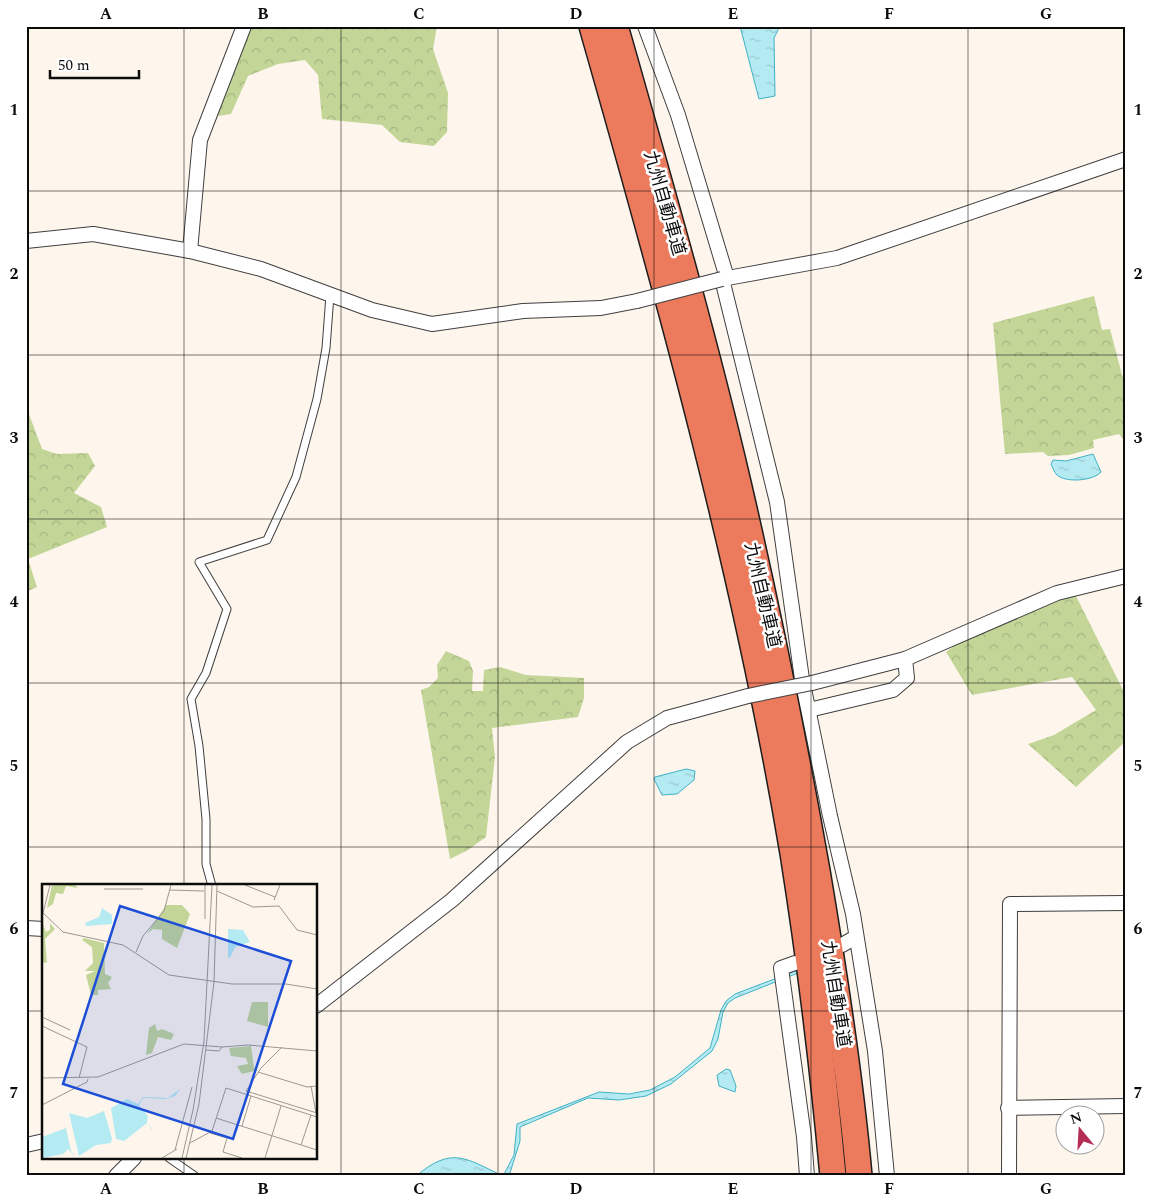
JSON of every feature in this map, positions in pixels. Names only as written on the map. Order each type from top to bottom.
[{"type":"highway","name":"九州自動車道","points":[[592,26],[668,293],[705,437],[763,693],[792,851],[816,1007],[833,1176]]},
{"type":"highway","name":"九州自動車道","points":[[615,26],[685,274],[738,481],[778,663],[828,936],[853,1104],[859,1176]]},
{"type":"street","points":[[190,251],[200,140],[244,26]]},
{"type":"street","points":[[645,26],[678,115],[724,279],[777,502],[795,631],[809,710],[856,937],[876,1051],[887,1176]]},
{"type":"street","points":[[26,242],[93,234],[190,251],[261,269],[372,310],[432,324],[523,311],[601,308],[724,279],[837,258],[1126,159]]},
{"type":"street","points":[[318,1004],[452,900],[627,742],[667,718],[748,696],[812,683],[904,659],[1057,593],[1126,576]]},
{"type":"street","points":[[809,710],[893,690],[907,678],[904,659]]},
{"type":"street","points":[[1009,1176],[1010,904],[1126,903]]},
{"type":"street","points":[[26,928],[42,928]]},
{"type":"street","points":[[842,944],[856,937]]},
{"type":"street","points":[[795,963],[781,968],[804,1137],[807,1176]]},
{"type":"street","points":[[1008,1108],[1126,1106]]},
{"type":"street","points":[[26,1145],[42,1141]]},
{"type":"street","points":[[116,1176],[132,1160]]},
{"type":"lane","points":[[211,884],[206,864],[206,818],[199,746],[191,699],[206,673],[227,609],[199,562],[267,540],[296,477],[316,399],[326,348],[330,295]]},
{"type":"lane","points":[[172,1160],[195,1176]]},
{"type":"green space","points":[[250,26],[437,26],[433,49],[448,93],[447,132],[434,146],[400,142],[382,125],[322,119],[318,75],[305,60],[278,64],[248,76],[231,114],[218,116],[223,95]]},
{"type":"green space","points":[[1094,296],[1102,330],[1110,329],[1126,390],[1126,443],[1119,434],[1093,440],[1094,448],[1069,455],[1048,456],[1043,452],[1005,454],[993,323]]},
{"type":"green space","points":[[26,406],[42,449],[57,454],[88,453],[95,466],[74,493],[101,507],[107,527],[28,559],[37,587],[26,592]]},
{"type":"green space","points":[[1075,594],[1126,696],[1126,741],[1076,787],[1028,744],[1054,735],[1096,710],[1072,677],[972,695],[946,652],[972,633],[1052,601]]},
{"type":"green space","points":[[446,651],[469,661],[473,671],[472,691],[483,691],[484,670],[500,667],[526,675],[584,678],[584,698],[578,717],[492,728],[495,757],[486,837],[468,850],[450,859],[421,690],[429,687],[438,678],[437,665]]},
{"type":"water","points":[[740,26],[780,26],[774,38],[775,96],[759,99]]},
{"type":"water","points":[[1093,454],[1101,472],[1086,479],[1073,480],[1061,478],[1056,474],[1051,464],[1053,460],[1066,461]]},
{"type":"water","points":[[686,769],[695,771],[694,780],[677,794],[662,795],[654,779],[655,777]]},
{"type":"water","points":[[798,970],[798,973],[735,998],[728,1003],[723,1012],[718,1039],[712,1051],[671,1084],[646,1096],[619,1100],[588,1098],[520,1127],[520,1141],[509,1176],[503,1176],[514,1155],[517,1124],[599,1092],[629,1094],[650,1090],[675,1077],[710,1048],[721,1010],[726,1001],[735,994]]},
{"type":"water","points":[[726,1069],[730,1070],[736,1086],[735,1092],[719,1086],[717,1075]]},
{"type":"water","points":[[459,1158],[478,1164],[503,1176],[416,1176],[439,1161]]}]
